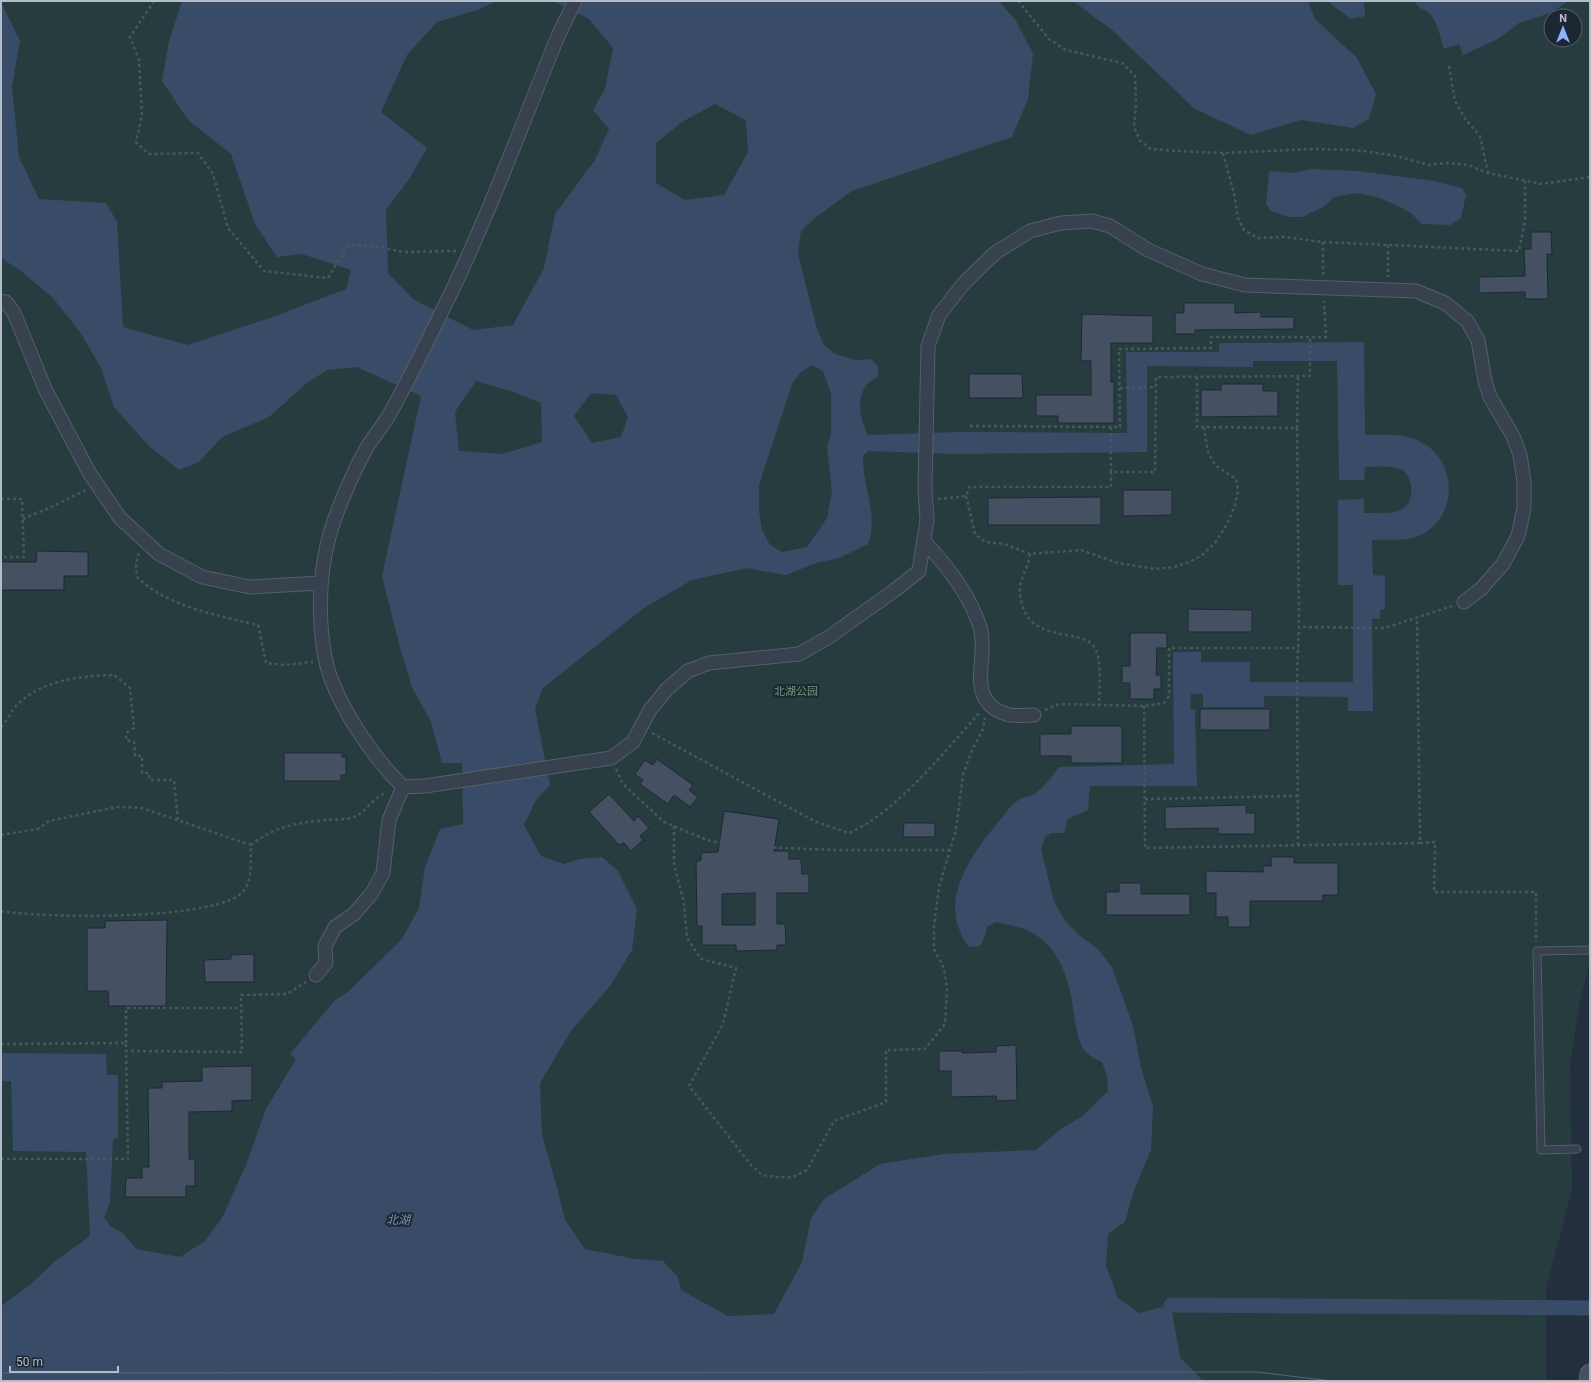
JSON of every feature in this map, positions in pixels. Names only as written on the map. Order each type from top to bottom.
[{"type":"street","points":[[575,1],[558,36],[471,251],[389,415],[366,450],[344,499],[328,540],[321,583],[321,621],[325,658],[334,686],[359,732],[385,769],[403,787],[425,786],[611,758],[633,742],[650,710],[667,689],[688,671],[708,663],[799,654],[830,637],[919,571],[927,520],[925,392],[928,346],[939,315],[964,283],[995,253],[1030,231],[1061,223],[1092,221],[1110,226],[1148,250],[1202,274],[1245,285],[1416,291],[1445,303],[1467,320],[1478,340],[1485,381],[1490,397],[1513,436],[1520,455],[1524,482],[1524,508],[1518,536],[1503,564],[1481,589],[1464,602]]},
{"type":"street","points":[[1,301],[6,302],[14,313],[46,391],[68,434],[97,484],[120,518],[159,554],[202,577],[250,587],[321,583]]},
{"type":"street","points":[[924,541],[946,566],[967,597],[980,625],[981,690],[988,704],[1007,715],[1034,715]]},
{"type":"street","points":[[316,975],[326,963],[326,946],[335,927],[354,914],[372,893],[383,873],[389,820],[403,787]]},
{"type":"lane","points":[[1577,1149],[1541,1150],[1537,951],[1590,950]]},
{"type":"path","points":[[154,1],[130,37],[139,60],[142,116],[136,142],[150,154],[198,153],[213,174],[228,228],[264,271],[328,278],[348,245],[374,246],[403,252],[471,251]]},
{"type":"path","points":[[1018,1],[1049,39],[1066,50],[1122,63],[1135,76],[1136,104],[1134,128],[1140,141],[1151,148],[1175,151],[1223,153],[1314,148],[1356,150],[1397,156],[1428,165],[1448,163],[1468,165],[1488,173],[1541,184],[1590,177]]},
{"type":"path","points":[[1449,66],[1455,101],[1466,120],[1480,136],[1488,173]]},
{"type":"path","points":[[1223,153],[1234,193],[1238,218],[1244,230],[1258,238],[1284,237],[1323,242],[1519,252],[1525,221],[1525,181]]},
{"type":"path","points":[[970,426],[1120,427],[1119,350],[1211,348],[1211,337],[1326,337],[1323,242]]},
{"type":"path","points":[[1388,245],[1388,290]]},
{"type":"path","points":[[1111,472],[1155,472],[1156,377],[1310,376],[1310,338]]},
{"type":"path","points":[[1197,377],[1197,427],[1297,428]]},
{"type":"path","points":[[1298,377],[1298,845]]},
{"type":"path","points":[[1120,388],[1156,387]]},
{"type":"path","points":[[1110,427],[1110,487],[969,487],[966,496],[975,534],[985,542],[1004,544],[1030,554],[1081,550],[1118,563],[1154,569],[1174,567],[1201,556],[1215,542],[1227,524],[1238,490],[1236,479],[1215,465],[1208,452],[1204,427]]},
{"type":"path","points":[[23,519],[97,484]]},
{"type":"path","points":[[926,500],[966,496]]},
{"type":"path","points":[[1,499],[22,499],[24,557],[1,557]]},
{"type":"path","points":[[143,539],[136,563],[137,577],[146,586],[201,611],[258,625],[266,663],[284,665],[308,664],[325,658]]},
{"type":"path","points":[[1030,554],[1029,564],[1021,581],[1020,591],[1022,604],[1030,620],[1042,629],[1083,639],[1095,649],[1098,663],[1099,705]]},
{"type":"path","points":[[1299,627],[1385,628],[1464,602]]},
{"type":"path","points":[[1417,618],[1420,843]]},
{"type":"path","points":[[1034,715],[1060,704],[1144,706],[1164,703],[1168,696],[1169,648],[1299,648]]},
{"type":"path","points":[[1,727],[15,708],[31,693],[73,678],[114,675],[130,688],[134,728],[126,733],[126,740],[134,742],[135,756],[142,756],[142,773],[149,773],[150,780],[174,780],[178,820]]},
{"type":"path","points":[[641,727],[814,821],[849,833],[859,828],[880,813],[927,772],[988,704]]},
{"type":"path","points":[[674,826],[674,864],[684,903],[687,938],[701,960],[736,968],[723,1024],[689,1086],[751,1165],[762,1174],[776,1177],[792,1177],[807,1170],[834,1122],[886,1102],[886,1050],[925,1049],[945,1024],[947,988],[944,968],[934,949],[934,925],[939,887],[956,830],[963,776],[972,750],[982,729],[988,704]]},
{"type":"path","points":[[1144,706],[1145,848],[1435,842],[1434,892],[1536,892],[1537,951]]},
{"type":"path","points":[[611,758],[623,784],[664,822],[708,840],[735,846],[835,850],[951,850]]},
{"type":"path","points":[[1,911],[44,915],[127,916],[210,906],[235,899],[245,890],[250,875],[251,844],[261,836],[291,824],[352,818],[366,809],[379,795],[403,787]]},
{"type":"path","points":[[1145,799],[1298,796]]},
{"type":"path","points":[[1,835],[38,830],[49,821],[117,807],[142,808],[251,844]]},
{"type":"path","points":[[126,1051],[242,1052],[241,995],[287,994],[316,975]]},
{"type":"path","points":[[1,1160],[128,1159],[126,1008],[241,1008]]},
{"type":"path","points":[[1,1044],[126,1043]]},
{"type":"green space","name":"北湖公园","points":[[1,1],[1590,1],[1590,961],[1580,1000],[1570,1064],[1572,1190],[1546,1288],[1546,1381],[1,1381]]},
{"type":"water","name":"北湖","points":[[182,1],[498,1],[477,10],[437,22],[407,55],[381,112],[427,148],[409,179],[386,210],[388,273],[413,299],[473,330],[513,325],[544,268],[555,214],[595,160],[609,129],[593,110],[605,89],[613,48],[589,19],[553,1],[999,1],[1016,21],[1033,54],[1028,99],[1012,137],[852,191],[816,217],[801,231],[798,254],[817,329],[824,345],[835,354],[856,360],[871,359],[878,366],[878,377],[870,381],[865,387],[860,402],[860,411],[868,435],[961,432],[1127,433],[1126,352],[1219,352],[1219,343],[1364,342],[1365,435],[1400,436],[1413,438],[1419,441],[1432,450],[1441,461],[1447,474],[1449,488],[1447,501],[1442,515],[1433,526],[1421,535],[1409,539],[1372,540],[1373,575],[1385,576],[1385,609],[1380,610],[1380,619],[1372,619],[1373,711],[1348,711],[1348,697],[1264,696],[1264,707],[1203,707],[1203,694],[1191,694],[1190,709],[1195,709],[1197,786],[1090,786],[1088,810],[1068,819],[1064,833],[1051,833],[1045,837],[1041,849],[1054,901],[1065,921],[1081,937],[1098,949],[1112,967],[1133,1026],[1141,1068],[1153,1106],[1151,1150],[1134,1190],[1125,1222],[1108,1234],[1106,1266],[1118,1298],[1139,1313],[1171,1305],[1180,1357],[1203,1381],[1,1381],[1,1306],[30,1285],[54,1262],[90,1236],[86,1152],[13,1151],[11,1081],[1,1081],[1,1053],[106,1054],[107,1075],[118,1075],[118,1138],[113,1139],[110,1203],[104,1217],[111,1227],[123,1233],[136,1249],[180,1257],[205,1241],[222,1218],[246,1165],[266,1109],[296,1059],[290,1054],[335,1000],[348,992],[402,939],[419,908],[425,867],[440,829],[463,824],[462,763],[442,763],[431,722],[412,687],[401,651],[382,576],[421,396],[357,367],[327,370],[307,383],[269,417],[222,437],[199,462],[179,470],[149,446],[114,407],[101,368],[80,332],[53,298],[21,271],[1,258],[1,2],[20,41],[12,87],[19,157],[39,199],[106,203],[117,222],[123,327],[188,345],[270,318],[346,289],[351,270],[302,254],[277,257],[255,224],[231,154],[188,120],[162,81],[169,41]],"holes":[[[715,104],[746,120],[748,152],[724,195],[685,200],[656,183],[656,143],[682,122]],[[1253,361],[1337,361],[1339,480],[1364,480],[1365,467],[1398,468],[1404,471],[1410,481],[1411,496],[1408,503],[1403,508],[1389,513],[1364,513],[1364,499],[1338,500],[1338,585],[1353,585],[1353,682],[1250,682],[1250,662],[1201,662],[1201,652],[1173,652],[1174,764],[1059,767],[1041,789],[1032,795],[1019,800],[1011,806],[985,839],[966,868],[956,899],[956,915],[960,931],[969,947],[980,946],[985,936],[987,927],[996,922],[1025,929],[1040,938],[1049,946],[1062,967],[1070,990],[1076,1029],[1080,1043],[1088,1054],[1102,1062],[1107,1076],[1108,1091],[1083,1116],[1062,1128],[1036,1150],[943,1154],[880,1164],[824,1199],[811,1218],[802,1262],[774,1314],[728,1316],[681,1290],[678,1277],[663,1261],[635,1259],[585,1249],[565,1220],[542,1135],[540,1083],[571,1031],[610,986],[632,950],[637,909],[618,871],[602,857],[579,859],[564,864],[541,856],[524,825],[536,800],[550,785],[535,709],[543,688],[644,608],[692,580],[747,568],[786,575],[816,563],[839,558],[868,544],[872,522],[863,467],[863,456],[868,451],[957,454],[1147,452],[1147,366],[1253,367]],[[812,365],[823,371],[831,394],[831,434],[827,446],[832,491],[827,518],[807,547],[782,552],[770,545],[762,530],[759,511],[759,485],[792,384],[801,372]],[[476,381],[513,392],[541,403],[542,442],[502,454],[459,451],[455,412]],[[591,393],[616,395],[628,417],[621,437],[592,443],[574,416]]]},
{"type":"water","points":[[1073,1],[1308,1],[1315,19],[1357,58],[1376,94],[1369,119],[1353,128],[1301,120],[1251,135],[1195,109],[1112,30]]},
{"type":"water","points":[[1327,1],[1364,1],[1365,16],[1351,19]]},
{"type":"water","points":[[1414,1],[1569,1],[1558,8],[1543,8],[1543,15],[1519,23],[1498,39],[1463,55],[1459,44],[1444,49],[1435,20],[1427,11],[1418,6]]},
{"type":"water","points":[[1311,169],[1358,171],[1434,181],[1462,188],[1466,195],[1461,218],[1450,225],[1422,224],[1411,213],[1396,205],[1377,197],[1356,193],[1334,197],[1323,207],[1302,217],[1288,217],[1271,211],[1266,204],[1269,171],[1293,173]]},
{"type":"building","points":[[1531,232],[1551,232],[1552,254],[1547,254],[1548,299],[1525,299],[1525,292],[1479,293],[1479,277],[1525,276],[1524,249],[1531,249]]},
{"type":"building","points":[[1184,303],[1235,303],[1235,313],[1261,312],[1261,317],[1294,317],[1294,329],[1195,330],[1195,334],[1175,334],[1175,313],[1184,313]]},
{"type":"building","points":[[1082,314],[1153,316],[1153,343],[1111,343],[1111,382],[1114,382],[1114,423],[1058,423],[1058,416],[1036,416],[1036,395],[1091,395],[1091,361],[1081,361]]},
{"type":"building","points":[[969,374],[1022,374],[1023,398],[969,398]]},
{"type":"building","points":[[1221,384],[1263,384],[1263,391],[1278,391],[1278,416],[1201,417],[1201,390],[1221,390]]},
{"type":"building","points":[[1123,490],[1172,490],[1172,515],[1123,516]]},
{"type":"building","points":[[1101,497],[1101,525],[988,525],[988,498]]},
{"type":"building","points":[[37,551],[88,552],[88,576],[64,576],[64,590],[1,590],[1,562],[36,562]]},
{"type":"building","points":[[1188,609],[1252,610],[1252,632],[1188,632]]},
{"type":"building","points":[[1130,633],[1167,633],[1167,648],[1157,648],[1156,675],[1161,675],[1161,689],[1154,689],[1154,699],[1130,699],[1130,683],[1122,683],[1122,666],[1130,666]]},
{"type":"building","points":[[1200,709],[1270,709],[1270,730],[1200,730]]},
{"type":"building","points":[[1071,726],[1122,726],[1122,763],[1071,763],[1071,756],[1040,756],[1040,734],[1071,734]]},
{"type":"building","points":[[284,753],[342,753],[342,757],[346,757],[346,775],[341,775],[341,781],[284,781]]},
{"type":"building","points":[[657,759],[693,785],[689,790],[698,797],[690,807],[674,795],[668,804],[640,784],[643,780],[635,774],[645,760],[653,765]]},
{"type":"building","points":[[609,794],[634,821],[638,816],[649,828],[640,836],[643,840],[631,851],[624,843],[619,845],[589,812]]},
{"type":"building","points":[[1246,805],[1246,813],[1255,813],[1255,834],[1218,834],[1218,828],[1165,829],[1165,807]]},
{"type":"building","points":[[724,811],[779,819],[774,851],[789,851],[789,859],[801,859],[802,874],[809,874],[809,893],[777,893],[777,924],[785,924],[786,945],[777,945],[777,950],[736,951],[736,945],[702,945],[702,926],[697,926],[696,862],[701,860],[701,853],[718,852]],"holes":[[[755,893],[755,925],[722,925],[722,894]]]},
{"type":"building","points":[[904,823],[935,823],[935,837],[903,837]]},
{"type":"building","points":[[1271,857],[1294,857],[1294,863],[1338,863],[1338,895],[1323,895],[1323,901],[1250,901],[1250,927],[1228,927],[1228,917],[1216,917],[1216,893],[1206,893],[1206,871],[1263,872],[1263,866],[1271,866]]},
{"type":"building","points":[[1119,883],[1141,883],[1141,894],[1190,894],[1190,915],[1106,915],[1106,892],[1119,892]]},
{"type":"building","points":[[167,920],[166,1006],[109,1006],[108,991],[87,991],[87,928],[105,928],[105,921]]},
{"type":"building","points":[[254,954],[254,982],[205,982],[204,960],[231,959],[231,955]]},
{"type":"building","points":[[1016,1045],[1017,1100],[997,1101],[996,1096],[951,1097],[951,1071],[939,1071],[939,1051],[962,1051],[962,1053],[996,1052],[996,1046]]},
{"type":"building","points":[[252,1066],[252,1100],[232,1101],[232,1111],[189,1112],[189,1159],[195,1159],[195,1186],[186,1186],[186,1197],[125,1197],[126,1178],[142,1178],[142,1167],[149,1167],[148,1088],[162,1088],[162,1082],[202,1081],[202,1067]]},
{"type":"waterway","points":[[1171,1305],[1590,1308]]},
{"type":"tram line","points":[[1,1373],[1257,1372],[1332,1381]]}]
